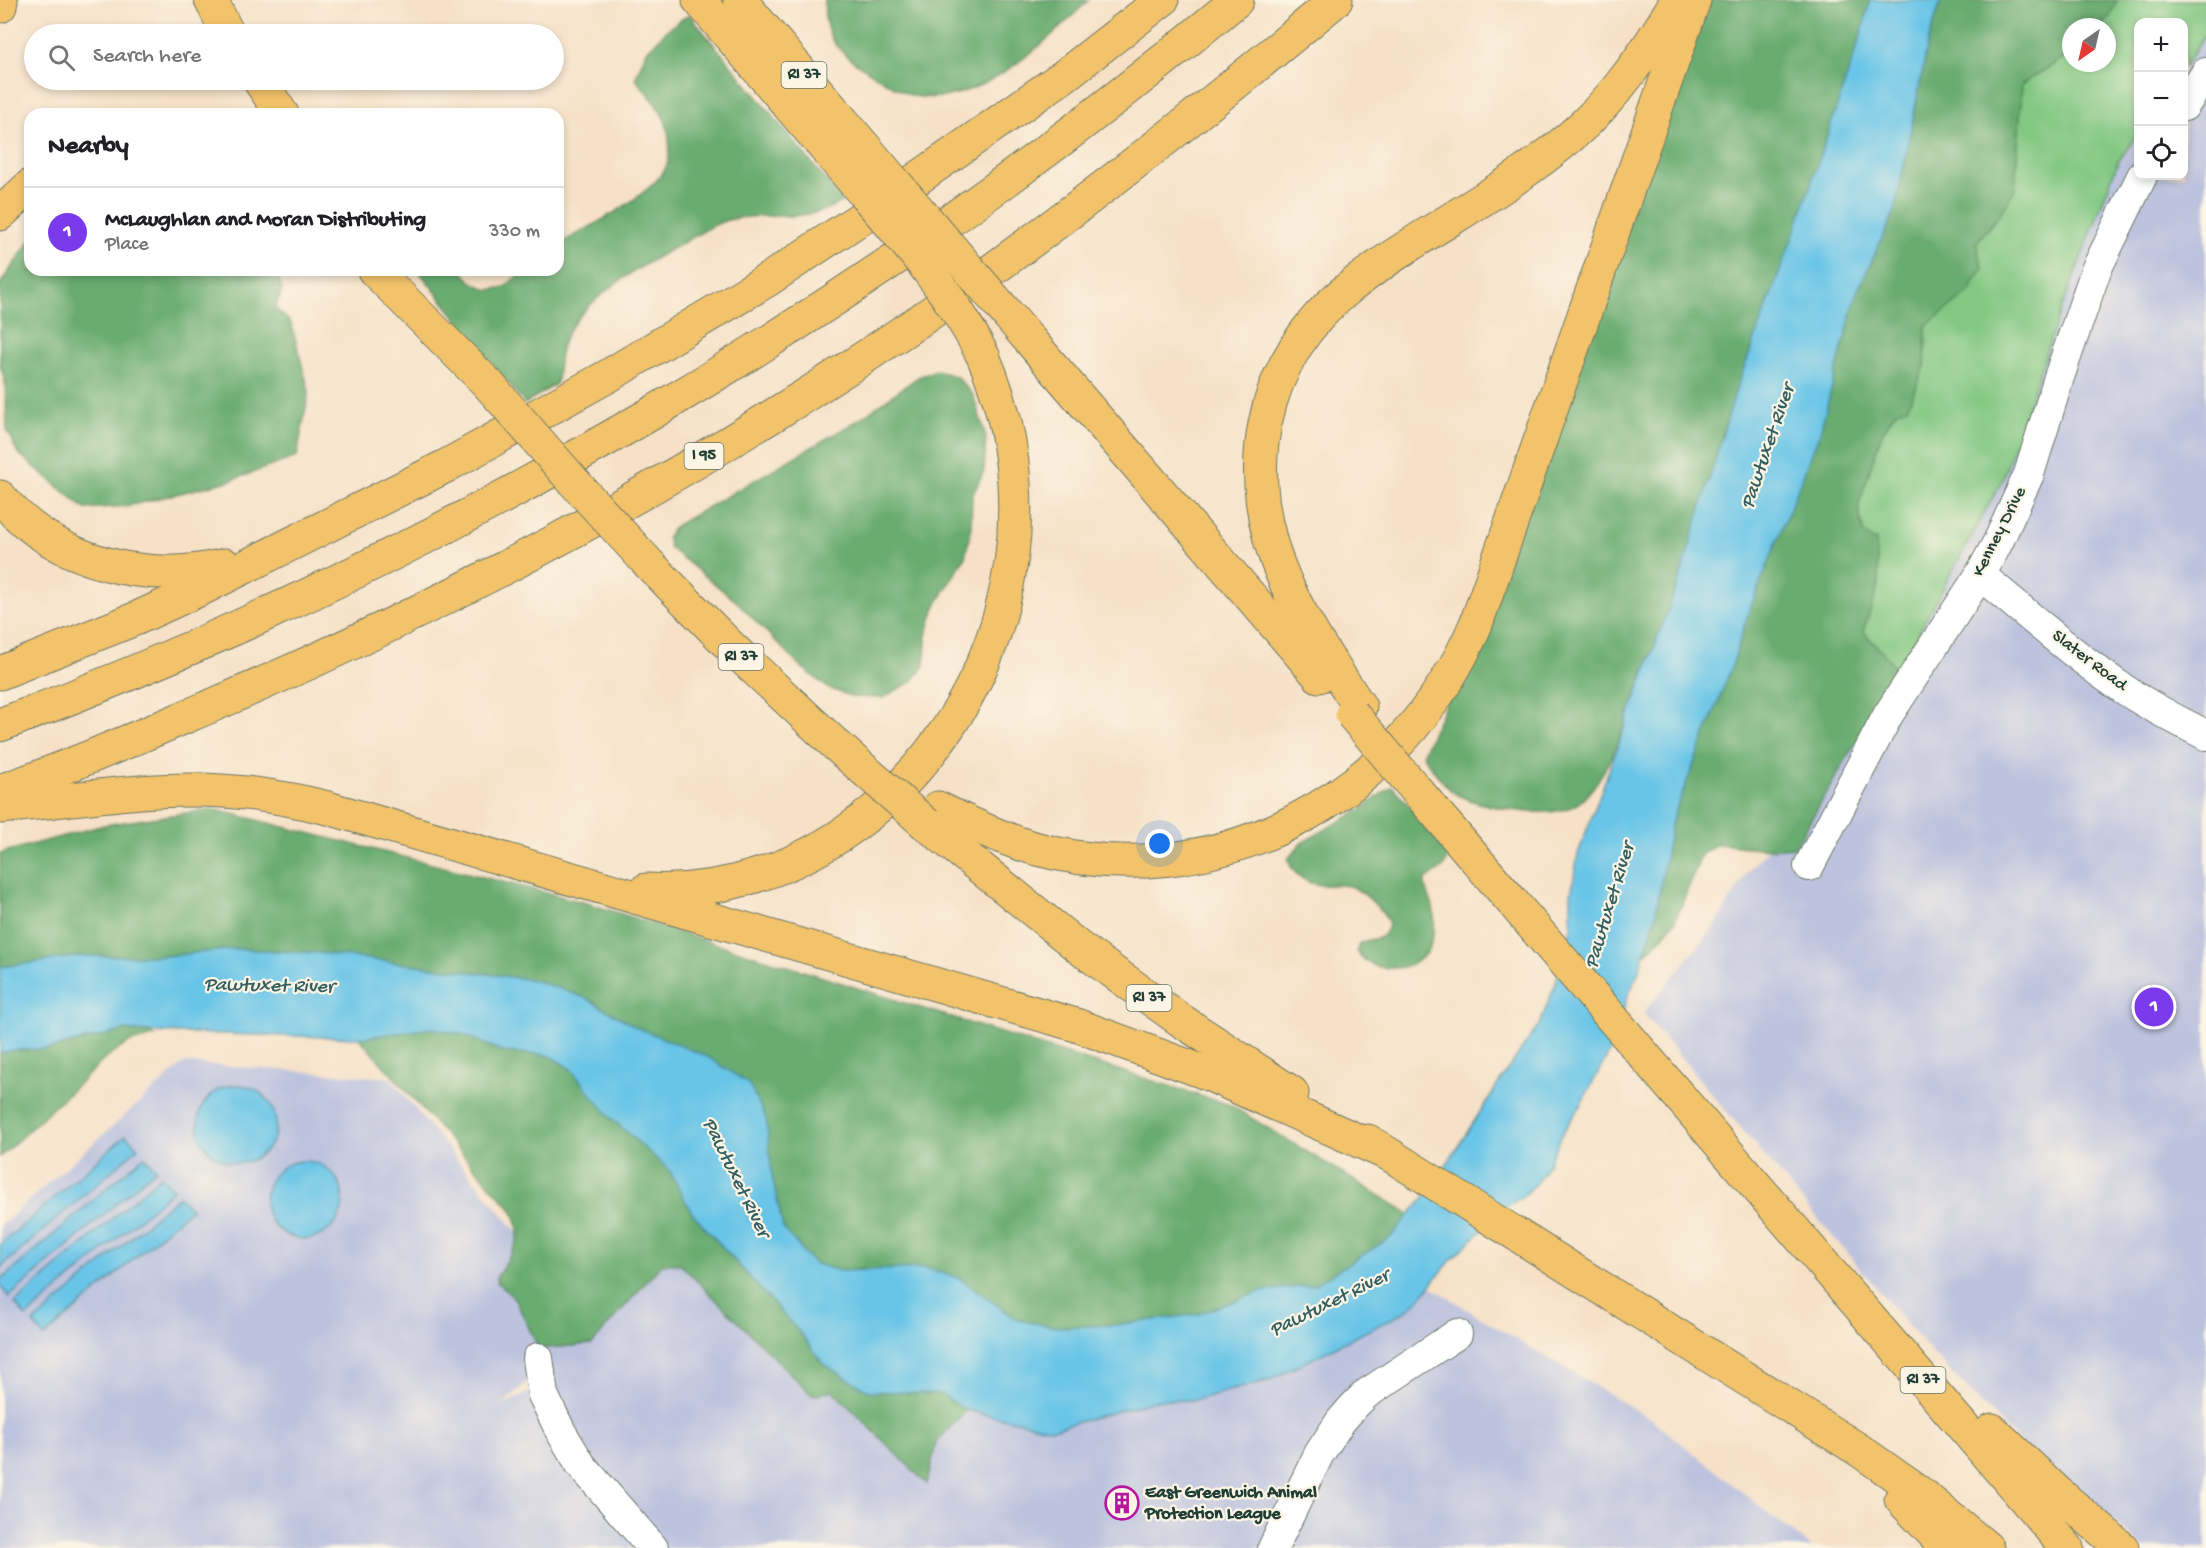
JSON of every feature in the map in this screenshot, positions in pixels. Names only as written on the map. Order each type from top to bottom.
[{"type":"highway","points":[[0,6],[2,0]]},
{"type":"highway","points":[[211,0],[223,24]]},
{"type":"highway","points":[[699,0],[855,160]]},
{"type":"highway","name":"RI 37","points":[[740,0],[855,160],[1021,330],[1356,711],[1418,792],[2067,1548]]},
{"type":"highway","points":[[582,882],[629,889],[688,890],[724,885],[779,868],[835,840],[869,815],[911,777],[936,746],[962,706],[987,654],[1002,605],[1012,552],[1015,497],[1012,458],[1002,408],[983,356],[968,326],[855,160],[766,0]]},
{"type":"highway","points":[[981,133],[1102,29],[1124,0]]},
{"type":"highway","points":[[0,673],[161,608],[446,466],[562,403],[672,339],[830,239],[1064,76],[1162,0]]},
{"type":"highway","points":[[0,725],[171,656],[372,564],[476,511],[632,425],[833,301],[948,223],[1117,98],[1238,0]]},
{"type":"highway","name":"I 95","points":[[0,791],[150,732],[354,642],[488,576],[683,469],[841,372],[984,275],[1180,129],[1336,0]]},
{"type":"highway","points":[[1356,711],[1301,615],[1284,579],[1267,525],[1261,492],[1260,457],[1265,422],[1280,376],[1305,334],[1338,297],[1382,265],[1520,175],[1572,135],[1605,103],[1627,77],[1659,32],[1677,0]]},
{"type":"highway","points":[[932,816],[1052,852],[1116,860],[1179,858],[1256,838],[1309,814],[1359,781],[1402,741],[1440,693],[1459,661],[1476,624],[1694,0]]},
{"type":"highway","points":[[266,90],[278,108]]},
{"type":"highway","points":[[0,214],[24,192]]},
{"type":"highway","points":[[380,276],[489,385]]},
{"type":"highway","name":"RI 37","points":[[402,276],[489,385],[575,484],[650,565],[731,647],[836,745],[932,816],[1025,906],[1140,992],[1219,1045],[1898,1476],[1987,1548]]},
{"type":"highway","points":[[0,497],[23,520],[59,546],[99,562],[129,569],[164,573],[200,570],[236,562],[295,541]]},
{"type":"highway","points":[[0,807],[147,792],[192,790],[292,799],[1033,1012],[1119,1039],[1201,1071],[1386,1153]]},
{"type":"highway","points":[[1778,1211],[2017,1455],[2122,1548]]},
{"type":"highway","points":[[1825,1428],[1896,1494],[1947,1548]]},
{"type":"street","points":[[2188,100],[2206,73]]},
{"type":"street","name":"Kenney Drive","points":[[1809,866],[1888,715],[1980,575],[2029,474],[2084,303],[2125,207],[2140,180]]},
{"type":"street","name":"Slater Road","points":[[1980,575],[2094,668],[2168,715],[2205,731]]},
{"type":"street","points":[[1273,1548],[1319,1454],[1340,1422],[1366,1394],[1457,1334]]},
{"type":"street","points":[[538,1358],[543,1395],[580,1465],[653,1548]]},
{"type":"shaded area","points":[[2206,34],[2206,1548],[2144,1548],[2015,1438],[1930,1351],[1643,1013],[1715,926],[1754,864],[1769,849],[1795,847],[1898,670],[2002,481],[2057,321],[2118,162],[2134,139],[2134,180],[2188,180],[2188,61]]},
{"type":"shaded area","points":[[184,1063],[390,1078],[592,1323],[592,1344],[662,1264],[680,1264],[811,1393],[817,1395],[832,1390],[927,1483],[936,1443],[966,1410],[1052,1429],[1158,1400],[1194,1400],[1422,1296],[1429,1285],[1651,1419],[1812,1548],[0,1548],[0,1226]],"holes":[[[538,1372],[539,1387],[501,1406]]]},
{"type":"green space","points":[[825,0],[1089,0],[1053,34],[1010,68],[962,92],[938,97],[914,96],[902,91],[844,54],[832,40],[828,31]]},
{"type":"green space","points":[[1711,0],[1870,0],[1862,32],[1799,220],[1736,390],[1681,575],[1613,755],[1591,791],[1570,808],[1538,812],[1483,804],[1452,791],[1422,755],[1443,710]]},
{"type":"green space","points":[[1941,0],[2117,0],[2109,18],[2062,18],[2062,59],[2022,84],[2015,188],[2005,207],[1976,243],[1983,269],[1972,285],[1971,291],[1926,326],[1925,366],[1907,408],[1895,412],[1882,433],[1858,506],[1863,532],[1872,540],[1876,540],[1879,584],[1863,631],[1898,670],[1795,847],[1769,849],[1717,844],[1702,854],[1675,921],[1645,954],[1654,923],[1672,820],[1732,666],[1747,617],[1820,432],[1857,292],[1895,211],[1928,42]]},
{"type":"green space","points":[[2117,0],[2206,0],[2206,34],[2188,61],[2188,18],[2134,18],[2134,139],[2118,162],[2057,321],[2002,481],[1898,670],[1863,631],[1879,584],[1872,540],[1863,532],[1858,506],[1882,433],[1925,366],[1926,326],[1972,285],[1983,269],[1975,247],[1976,243],[2015,188],[2022,84],[2062,59],[2062,72],[2116,72],[2116,18],[2109,18]]},
{"type":"green space","points":[[689,14],[843,201],[815,213],[727,220],[638,269],[605,292],[577,319],[562,345],[557,383],[525,404],[423,276],[466,276],[472,282],[488,290],[505,287],[517,276],[564,276],[564,242],[616,212],[644,192],[667,166],[669,146],[665,121],[659,109],[635,79],[646,52],[668,29]]},
{"type":"green space","points":[[24,250],[24,276],[278,276],[282,291],[275,308],[291,323],[309,391],[297,457],[229,481],[128,506],[85,509],[19,454],[7,433],[6,386],[0,364],[0,284]]},
{"type":"green space","points":[[937,370],[957,377],[973,395],[986,436],[984,471],[972,496],[971,530],[965,557],[935,607],[926,636],[925,666],[911,682],[883,698],[853,697],[828,688],[799,665],[737,602],[670,548],[667,537],[675,526],[855,422],[918,377]]},
{"type":"green space","points":[[1392,786],[1445,847],[1449,855],[1443,868],[1425,880],[1434,913],[1430,946],[1421,958],[1412,964],[1392,968],[1371,964],[1357,951],[1359,944],[1380,937],[1389,923],[1373,902],[1363,893],[1349,886],[1306,881],[1297,874],[1288,859],[1301,843],[1360,810]]},
{"type":"green space","points":[[213,809],[587,903],[1230,1105],[1411,1215],[1390,1238],[1314,1285],[1262,1291],[1199,1314],[1115,1325],[1055,1327],[1018,1320],[959,1278],[927,1268],[839,1271],[813,1263],[783,1228],[772,1176],[636,1027],[586,998],[534,980],[320,953],[236,949],[166,956],[83,956],[0,967],[0,853],[104,825]]},
{"type":"green space","points":[[433,1028],[465,1035],[504,1052],[549,1055],[571,1069],[609,1116],[669,1170],[692,1213],[801,1334],[823,1364],[869,1391],[941,1394],[966,1410],[936,1443],[927,1484],[832,1390],[817,1395],[811,1394],[680,1264],[662,1264],[592,1344],[539,1349],[515,1299],[497,1282],[496,1278],[512,1253],[517,1238],[518,1230],[512,1210],[359,1038]]},
{"type":"green space","points":[[126,1030],[150,1032],[155,1036],[130,1042],[105,1059],[0,1157],[0,1053],[48,1049]]},
{"type":"water","name":"Pawtuxet River","points":[[1870,0],[1941,0],[1928,42],[1895,211],[1857,292],[1820,432],[1747,617],[1732,666],[1672,820],[1654,923],[1636,979],[1628,995],[1610,1051],[1579,1108],[1561,1135],[1546,1169],[1525,1195],[1506,1207],[1452,1259],[1422,1296],[1405,1312],[1270,1380],[1194,1400],[1158,1400],[1052,1429],[966,1410],[941,1394],[869,1391],[823,1364],[801,1334],[692,1213],[669,1170],[609,1116],[571,1069],[549,1055],[504,1052],[465,1035],[433,1028],[359,1038],[126,1030],[48,1049],[0,1053],[0,967],[83,956],[166,956],[236,949],[320,953],[534,980],[586,998],[636,1027],[708,1057],[748,1083],[766,1118],[772,1176],[783,1228],[813,1263],[840,1271],[926,1268],[959,1278],[1018,1320],[1055,1327],[1115,1325],[1199,1314],[1262,1291],[1314,1285],[1390,1238],[1430,1190],[1540,1023],[1555,985],[1571,928],[1571,894],[1578,854],[1681,575],[1736,390],[1799,220],[1862,32]]},
{"type":"water","points":[[229,1085],[245,1085],[259,1091],[270,1102],[276,1116],[276,1132],[270,1146],[259,1157],[245,1163],[229,1163],[215,1157],[204,1146],[198,1132],[198,1116],[204,1102],[215,1091]]},
{"type":"water","points":[[126,1135],[138,1148],[0,1268],[0,1245]]},
{"type":"water","points":[[144,1156],[156,1169],[9,1297],[0,1286],[0,1281]]},
{"type":"water","points":[[296,1161],[312,1161],[326,1167],[337,1178],[343,1192],[343,1208],[337,1222],[326,1233],[312,1239],[296,1239],[282,1233],[271,1222],[265,1208],[265,1192],[271,1178],[282,1167]]},
{"type":"water","points":[[161,1176],[173,1190],[26,1317],[15,1303]]},
{"type":"water","points":[[179,1196],[191,1209],[44,1337],[33,1323]]},
{"type":"place","name":"McLaughlan and Moran Distributing","points":[[2154,1007]]},
{"type":"place","name":"East Greenwich Animal Protection League","points":[[1122,1503]]}]
